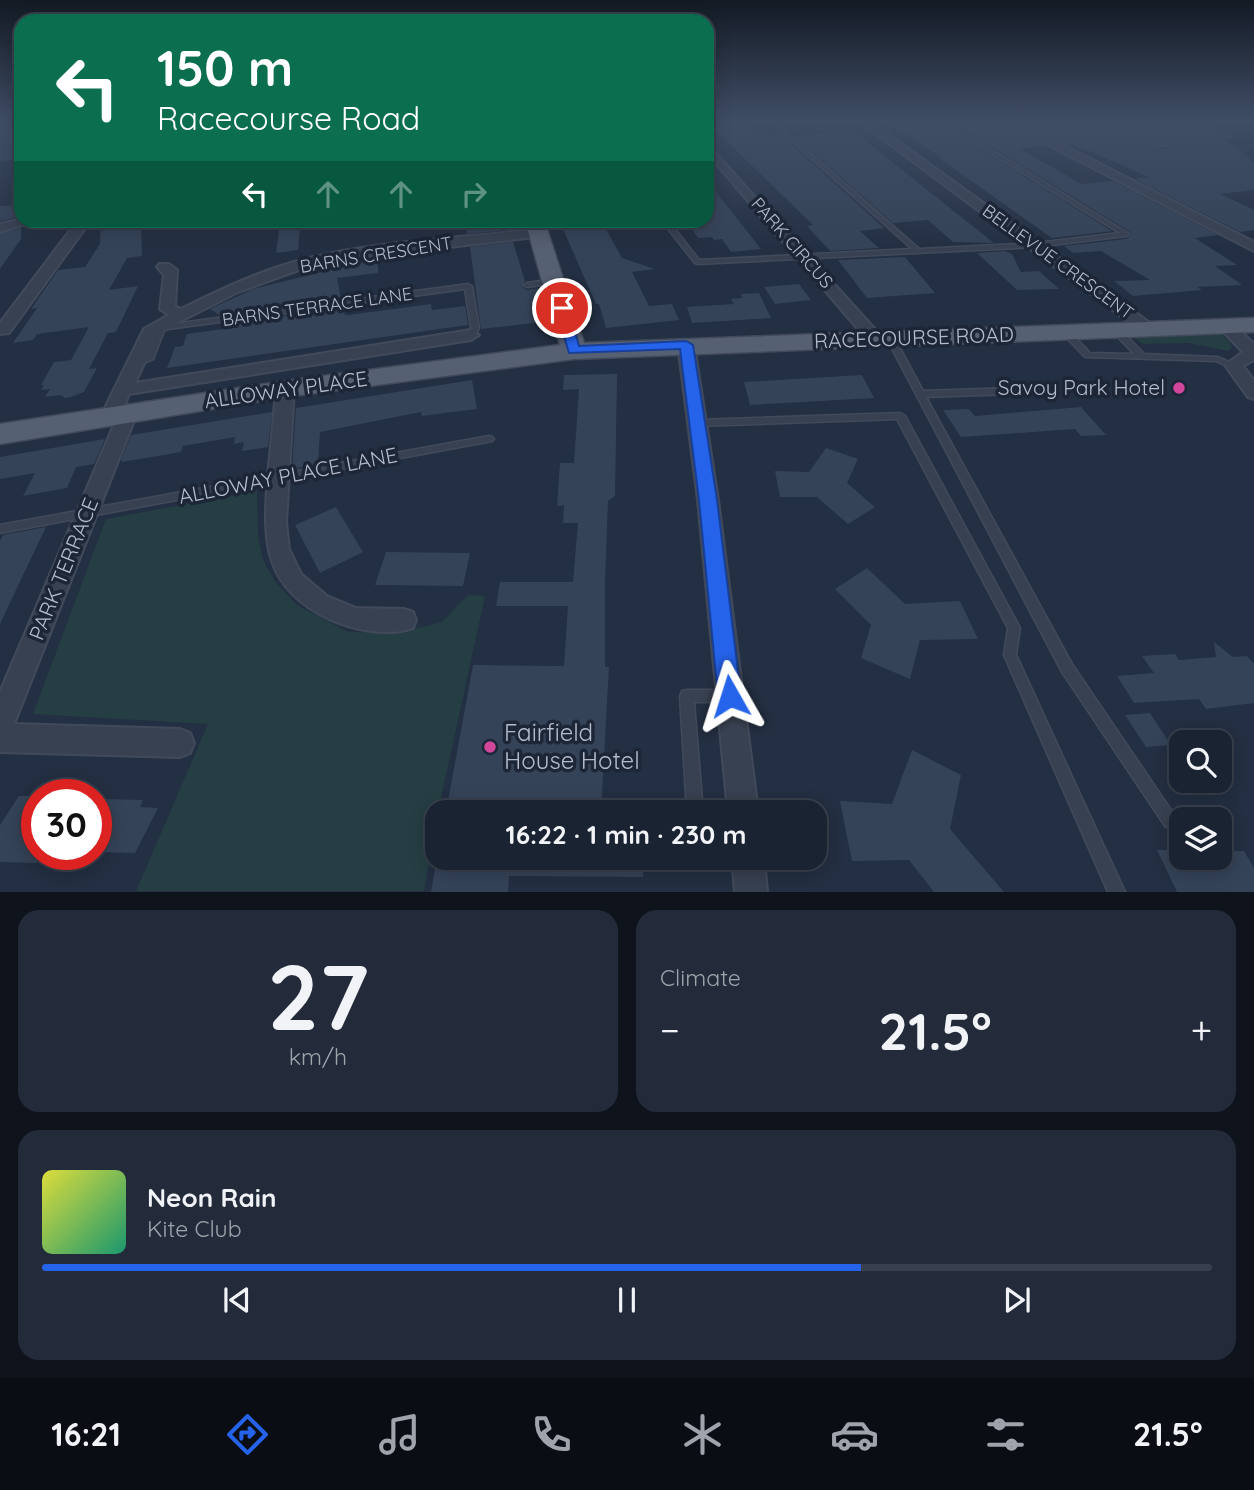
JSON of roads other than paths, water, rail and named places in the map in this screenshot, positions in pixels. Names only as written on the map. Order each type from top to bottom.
[{"type":"main road","points":[[536,228],[573,351]]},
{"type":"main road","name":"RACECOURSE ROAD","points":[[573,351],[1254,325]]},
{"type":"main road","name":"ALLOWAY PLACE","points":[[0,434],[120,406],[285,389],[573,351]]},
{"type":"street","name":"PARK CIRCUS","points":[[722,164],[805,258],[884,340]]},
{"type":"street","name":"BELLEVUE CRESCENT","points":[[924,164],[1148,329]]},
{"type":"street","points":[[1091,164],[1254,247]]},
{"type":"street","points":[[3,330],[79,228]]},
{"type":"street","name":"BARNS CRESCENT","points":[[136,363],[152,329],[180,313],[264,276],[347,255],[529,228]]},
{"type":"street","points":[[164,267],[170,270],[173,283],[166,299],[168,309],[180,313]]},
{"type":"street","points":[[1226,326],[1244,341],[1252,354],[1233,365],[1254,393]]},
{"type":"street","points":[[120,406],[471,335]]},
{"type":"street","points":[[686,345],[698,423],[742,800]]},
{"type":"street","name":"PARK TERRACE","points":[[0,725],[87,514],[136,363]]},
{"type":"street","points":[[285,389],[275,523],[278,549],[293,581],[319,603],[354,619],[404,620]]},
{"type":"street","points":[[0,738],[180,743]]},
{"type":"street","points":[[749,870],[751,891]]},
{"type":"lane","points":[[820,164],[919,252]]},
{"type":"lane","points":[[670,228],[697,262],[1036,245],[1126,234],[1010,164]]},
{"type":"lane","points":[[527,285],[554,281]]},
{"type":"lane","name":"BARNS TERRACE LANE","points":[[136,363],[150,357],[162,330],[166,327],[468,286],[475,328],[471,335]]},
{"type":"lane","points":[[1116,331],[1141,356]]},
{"type":"lane","points":[[1065,332],[1088,355],[1217,359],[1233,365]]},
{"type":"lane","points":[[884,340],[921,394],[1068,668],[1169,820]]},
{"type":"lane","points":[[921,394],[1040,390]]},
{"type":"lane","points":[[698,423],[900,416],[1014,628],[1010,655],[1117,891]]},
{"type":"lane","name":"ALLOWAY PLACE LANE","points":[[0,529],[489,439]]},
{"type":"lane","points":[[694,800],[687,695],[730,696]]},
{"type":"place","name":"Savoy Park Hotel","points":[[1179,388]]},
{"type":"place","name":"Fairfield House Hotel","points":[[490,747]]}]
